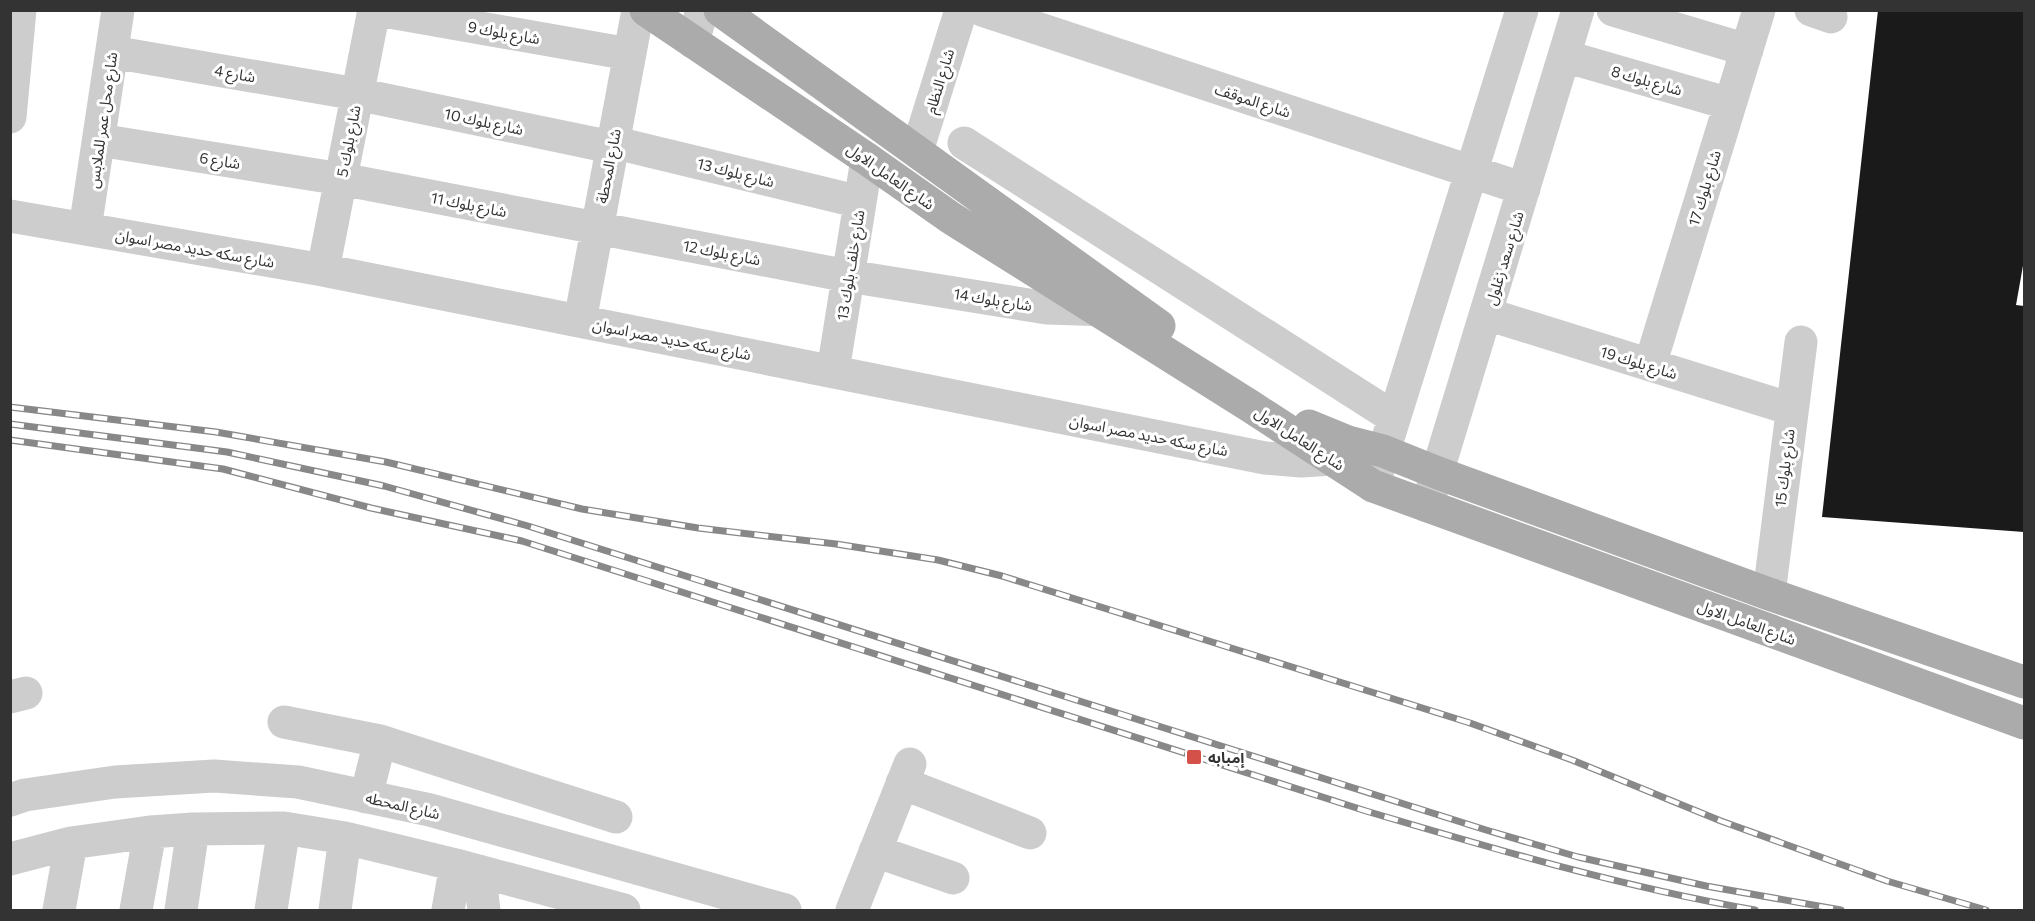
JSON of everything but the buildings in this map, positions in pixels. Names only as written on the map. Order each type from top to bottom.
[{"type":"main road","name":"شارع العامل الاول","points":[[646,10],[951,218],[1334,459],[1373,486],[2025,723]]},
{"type":"main road","name":"شارع العامل الاول","points":[[720,10],[1138,310],[1184,346],[1279,411],[1328,434],[1383,451],[1769,594],[2025,682]]},
{"type":"street","points":[[10,117],[20,10]]},
{"type":"street","name":"شارع محل عمر للملابس","points":[[85,229],[118,10]]},
{"type":"street","name":"شارع بلوك 9","points":[[376,10],[629,54]]},
{"type":"street","name":"شارع بلوك 5","points":[[322,270],[376,10]]},
{"type":"street","name":"شارع المحطة","points":[[580,321],[638,10]]},
{"type":"street","points":[[693,42],[702,10]]},
{"type":"street","name":"شارع النظام","points":[[917,151],[962,10]]},
{"type":"street","name":"شارع الموقف","points":[[982,10],[1524,189]]},
{"type":"street","name":"شارع سعد زغلول","points":[[1427,506],[1578,10]]},
{"type":"street","points":[[1613,10],[1747,50]]},
{"type":"street","name":"شارع بلوك 17","points":[[1650,365],[1759,10]]},
{"type":"street","points":[[1373,486],[1521,11]]},
{"type":"street","name":"شارع 4","points":[[112,52],[357,94]]},
{"type":"street","name":"شارع بلوك 8","points":[[1564,56],[1730,104]]},
{"type":"street","name":"شارع بلوك 10","points":[[357,94],[612,145]]},
{"type":"street","name":"شارع 6","points":[[99,140],[341,179]]},
{"type":"street","points":[[964,143],[1393,417]]},
{"type":"street","name":"شارع بلوك 13","points":[[612,145],[860,202]]},
{"type":"street","name":"شارع خلف بلوك 13","points":[[833,371],[867,159]]},
{"type":"street","name":"شارع بلوك 11","points":[[341,179],[596,229]]},
{"type":"street","name":"شارع سكه حديد مصر اسوان","points":[[10,216],[322,270],[1255,456],[1301,461],[1334,459]]},
{"type":"street","name":"شارع بلوك 12","points":[[596,229],[848,276]]},
{"type":"street","name":"شارع بلوك 14","points":[[848,276],[1047,308],[1138,310]]},
{"type":"street","name":"شارع بلوك 19","points":[[1487,314],[1791,409]]},
{"type":"street","name":"شارع بلوك 15","points":[[1769,594],[1801,342]]},
{"type":"street","points":[[284,722],[380,741],[616,817]]},
{"type":"street","points":[[366,797],[380,741]]},
{"type":"street","points":[[852,910],[906,773],[1030,833]]},
{"type":"street","name":"شارع المحطه","points":[[10,800],[25,795],[115,782],[214,776],[298,782],[430,810],[785,910]]},
{"type":"street","points":[[271,910],[284,828]]},
{"type":"street","points":[[10,859],[71,843],[150,832],[284,828],[345,838],[624,910]]},
{"type":"street","points":[[181,910],[193,829]]},
{"type":"street","points":[[136,910],[150,832]]},
{"type":"street","points":[[335,910],[345,838]]},
{"type":"street","points":[[59,910],[71,843]]},
{"type":"street","points":[[875,851],[953,878]]},
{"type":"street","points":[[448,910],[468,868]]},
{"type":"street","points":[[468,868],[484,910]]},
{"type":"railway","points":[[10,407],[216,432],[386,462],[582,509],[698,528],[836,544],[938,560],[1002,576],[1470,723],[1572,760],[1721,821],[1887,881],[1986,910]]},
{"type":"railway","points":[[10,424],[227,452],[384,486],[528,526],[1486,830],[1578,857],[1706,886],[1841,910]]},
{"type":"railway","points":[[10,440],[223,469],[371,508],[522,541],[1366,811],[1608,879],[1755,910]]},
{"type":"place","name":"إمبابه","points":[[1194,757]]}]
